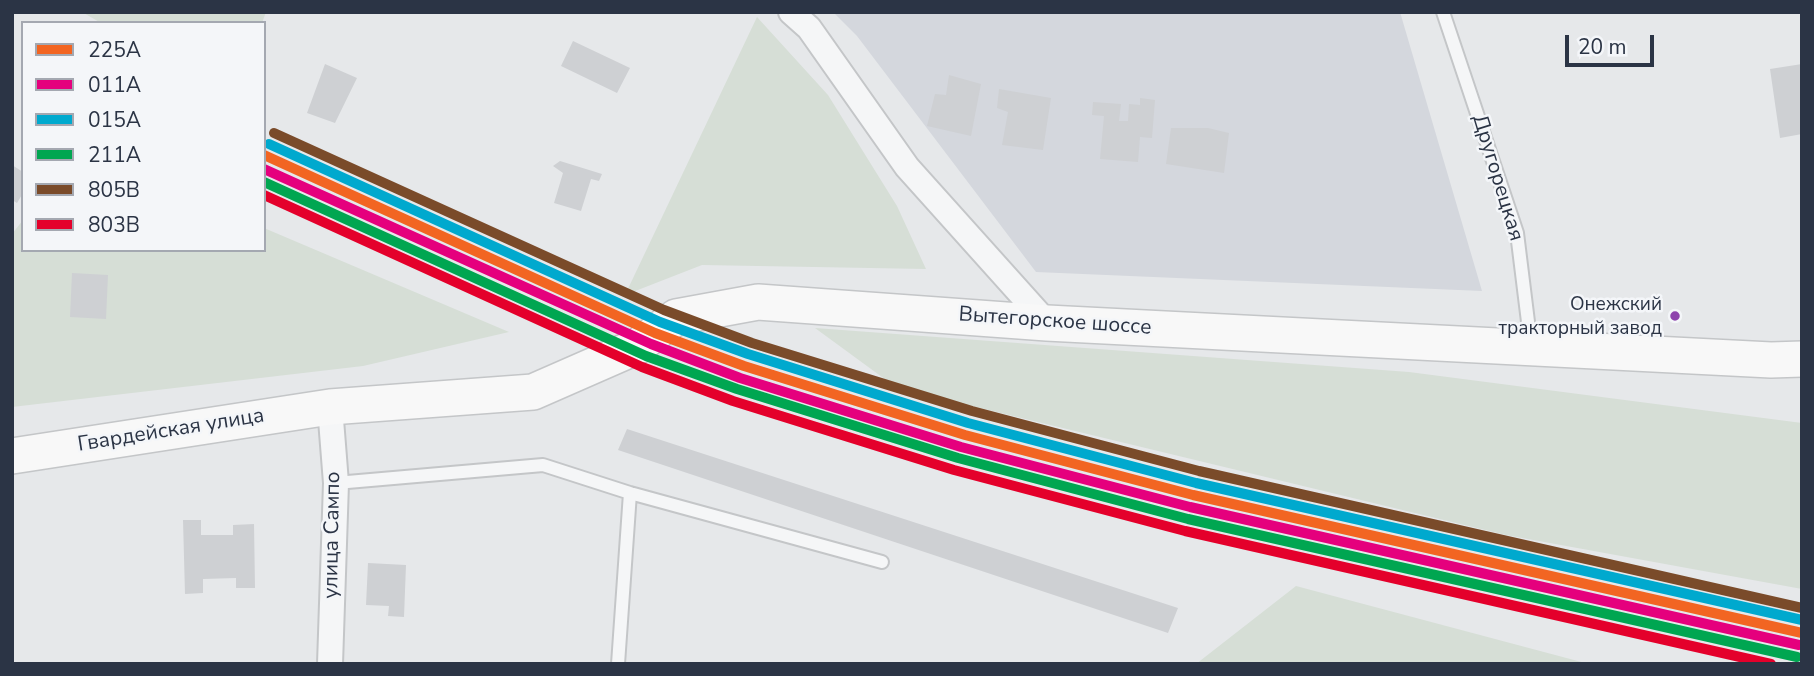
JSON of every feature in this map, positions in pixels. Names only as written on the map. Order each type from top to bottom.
[{"type":"main road","name":"Вытегорское шоссе","points":[[330,407],[533,392],[638,346],[676,317],[758,302],[1047,323],[1531,349],[1771,360],[1802,359]]},
{"type":"main road","name":"Гвардейская улица","points":[[12,456],[330,407]]},
{"type":"street","points":[[791,12],[809,28],[907,167],[1047,323]]},
{"type":"street","name":"улица Сампо","points":[[330,407],[336,483],[330,664]]},
{"type":"lane","name":"Другорецкая","points":[[1443,12],[1517,233],[1531,349]]},
{"type":"lane","points":[[336,483],[543,465],[630,493],[882,562]]},
{"type":"lane","points":[[618,664],[630,493]]},
{"type":"shaded area","points":[[82,12],[266,12],[263,21],[98,21]]},
{"type":"shaded area","points":[[833,12],[1400,12],[1482,291],[1036,272],[857,36]]},
{"type":"shaded area","points":[[757,17],[828,95],[897,206],[926,269],[702,265],[625,295]]},
{"type":"shaded area","points":[[21,223],[21,252],[266,252],[266,229],[509,332],[363,366],[12,407],[12,234]]},
{"type":"shaded area","points":[[815,328],[1409,372],[1802,423],[1802,589],[1506,535],[897,388]]},
{"type":"shaded area","points":[[1296,586],[1589,664],[1196,664]]},
{"type":"building","points":[[573,41],[630,68],[617,93],[561,66]]},
{"type":"building","points":[[325,64],[357,78],[335,123],[307,113]]},
{"type":"building","points":[[1802,64],[1802,134],[1780,138],[1770,69]]},
{"type":"building","points":[[949,75],[981,84],[971,136],[927,126],[935,94],[946,95]]},
{"type":"building","points":[[999,89],[1051,98],[1043,150],[1002,145],[1008,112],[997,108]]},
{"type":"building","points":[[1140,98],[1155,100],[1152,138],[1140,137],[1138,162],[1100,159],[1104,116],[1092,115],[1093,102],[1121,104],[1119,121],[1128,121],[1129,104],[1140,105]]},
{"type":"building","points":[[1171,128],[1208,128],[1229,133],[1224,173],[1166,164]]},
{"type":"building","points":[[560,161],[602,174],[599,181],[591,179],[581,211],[554,203],[563,173],[553,166]]},
{"type":"building","points":[[12,165],[21,171],[21,196],[17,203],[12,200]]},
{"type":"building","points":[[72,273],[108,275],[106,319],[70,317]]},
{"type":"building","points":[[627,429],[1178,608],[1168,633],[618,450]]},
{"type":"building","points":[[183,520],[201,520],[201,535],[233,535],[233,525],[254,524],[255,588],[236,588],[236,578],[203,579],[203,593],[185,594]]},
{"type":"building","points":[[368,563],[406,565],[404,617],[388,616],[389,606],[366,605]]},
{"type":"transit line","name":"805В","points":[[274,133],[664,310],[752,343],[972,411],[1199,471],[1802,608]]},
{"type":"transit line","name":"015А","points":[[269,144],[660,322],[748,354],[968,423],[1196,483],[1802,620]]},
{"type":"transit line","name":"225А","points":[[266,156],[655,333],[744,366],[965,435],[1193,495],[1802,633]]},
{"type":"transit line","name":"011А","points":[[266,170],[651,344],[740,378],[961,447],[1190,507],[1799,645]]},
{"type":"transit line","name":"211А","points":[[266,183],[646,356],[737,389],[958,458],[1188,519],[1797,657]]},
{"type":"transit line","name":"803В","points":[[266,196],[642,367],[733,401],[954,470],[1185,531],[1771,664]]},
{"type":"place","name":"Онежский тракторный завод","points":[[1675,316]]}]
